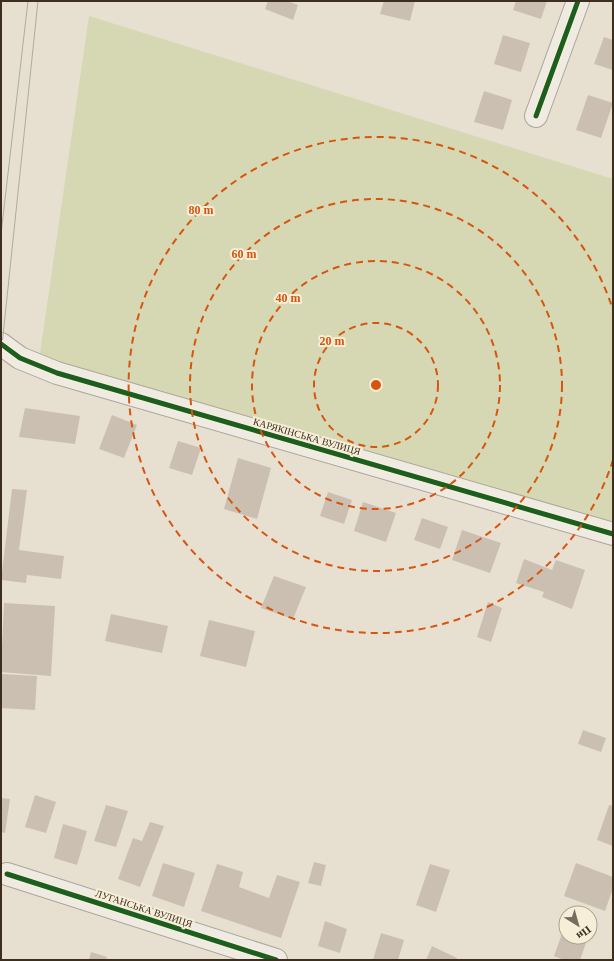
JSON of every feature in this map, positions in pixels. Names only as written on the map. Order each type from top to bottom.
[{"type":"street","points":[[536,116],[578,1]]},
{"type":"street","name":"КАРЯКІНСЬКА ВУЛИЦЯ","points":[[1,344],[20,358],[57,373],[613,534]]},
{"type":"street","name":"ЛУГАНСЬКА ВУЛИЦЯ","points":[[7,874],[276,960]]},
{"type":"green space","points":[[89,16],[613,179],[613,528],[39,360]]},
{"type":"building","points":[[268,1],[287,1],[298,5],[293,20],[265,9]]},
{"type":"building","points":[[384,1],[415,1],[410,21],[380,14]]},
{"type":"building","points":[[516,1],[547,1],[541,19],[513,10]]},
{"type":"building","points":[[503,35],[530,43],[521,72],[494,64]]},
{"type":"building","points":[[604,37],[613,40],[613,70],[594,64]]},
{"type":"building","points":[[484,91],[512,100],[503,130],[474,122]]},
{"type":"building","points":[[588,95],[613,103],[601,138],[576,130]]},
{"type":"building","points":[[25,408],[80,416],[75,444],[19,437]]},
{"type":"building","points":[[112,415],[137,425],[124,458],[99,449]]},
{"type":"building","points":[[178,441],[201,448],[192,475],[169,468]]},
{"type":"building","points":[[238,458],[271,468],[257,519],[224,509]]},
{"type":"building","points":[[12,489],[27,490],[19,550],[64,556],[61,579],[27,575],[26,583],[1,580]]},
{"type":"building","points":[[328,492],[352,500],[344,524],[320,516]]},
{"type":"building","points":[[363,502],[396,513],[386,542],[354,531]]},
{"type":"building","points":[[422,518],[448,527],[440,549],[414,540]]},
{"type":"building","points":[[462,530],[501,543],[490,573],[452,560]]},
{"type":"building","points":[[524,559],[552,570],[556,560],[585,570],[572,609],[542,597],[544,592],[516,583]]},
{"type":"building","points":[[274,576],[306,587],[293,619],[261,608]]},
{"type":"building","points":[[488,602],[502,608],[491,642],[477,637]]},
{"type":"building","points":[[4,603],[55,606],[51,676],[1,672]]},
{"type":"building","points":[[111,614],[168,626],[162,653],[105,641]]},
{"type":"building","points":[[209,620],[255,631],[246,667],[200,656]]},
{"type":"building","points":[[1,674],[37,676],[35,710],[1,708]]},
{"type":"building","points":[[583,730],[606,738],[601,752],[578,744]]},
{"type":"building","points":[[35,795],[56,802],[46,833],[25,827]]},
{"type":"building","points":[[1,798],[10,799],[5,833],[1,832]]},
{"type":"building","points":[[106,805],[128,811],[116,847],[94,841]]},
{"type":"building","points":[[609,805],[613,806],[613,846],[597,840]]},
{"type":"building","points":[[150,822],[164,826],[140,887],[118,879],[133,838],[142,841]]},
{"type":"building","points":[[63,824],[87,831],[77,865],[54,858]]},
{"type":"building","points":[[314,862],[326,865],[321,886],[308,883]]},
{"type":"building","points":[[163,863],[195,873],[184,907],[152,896]]},
{"type":"building","points":[[576,863],[613,877],[613,888],[605,911],[598,908],[598,905],[589,905],[564,896]]},
{"type":"building","points":[[217,864],[243,872],[239,887],[269,898],[277,875],[300,882],[281,938],[201,911]]},
{"type":"building","points":[[430,864],[450,870],[436,912],[416,905]]},
{"type":"building","points":[[325,921],[347,929],[340,953],[318,946]]},
{"type":"building","points":[[381,933],[404,940],[398,960],[373,960]]},
{"type":"building","points":[[558,945],[585,945],[580,960],[564,960],[554,956]]},
{"type":"building","points":[[432,946],[457,958],[456,960],[426,960]]},
{"type":"building","points":[[91,952],[107,957],[106,960],[89,960]]},
{"type":"tram line","points":[[1,234],[28,1]]},
{"type":"tram line","points":[[1,355],[38,1]]},
{"type":"cycle path","points":[[536,116],[578,1]]},
{"type":"cycle path","points":[[1,344],[20,358],[57,373],[613,534]]},
{"type":"cycle path","points":[[7,874],[276,960]]}]
